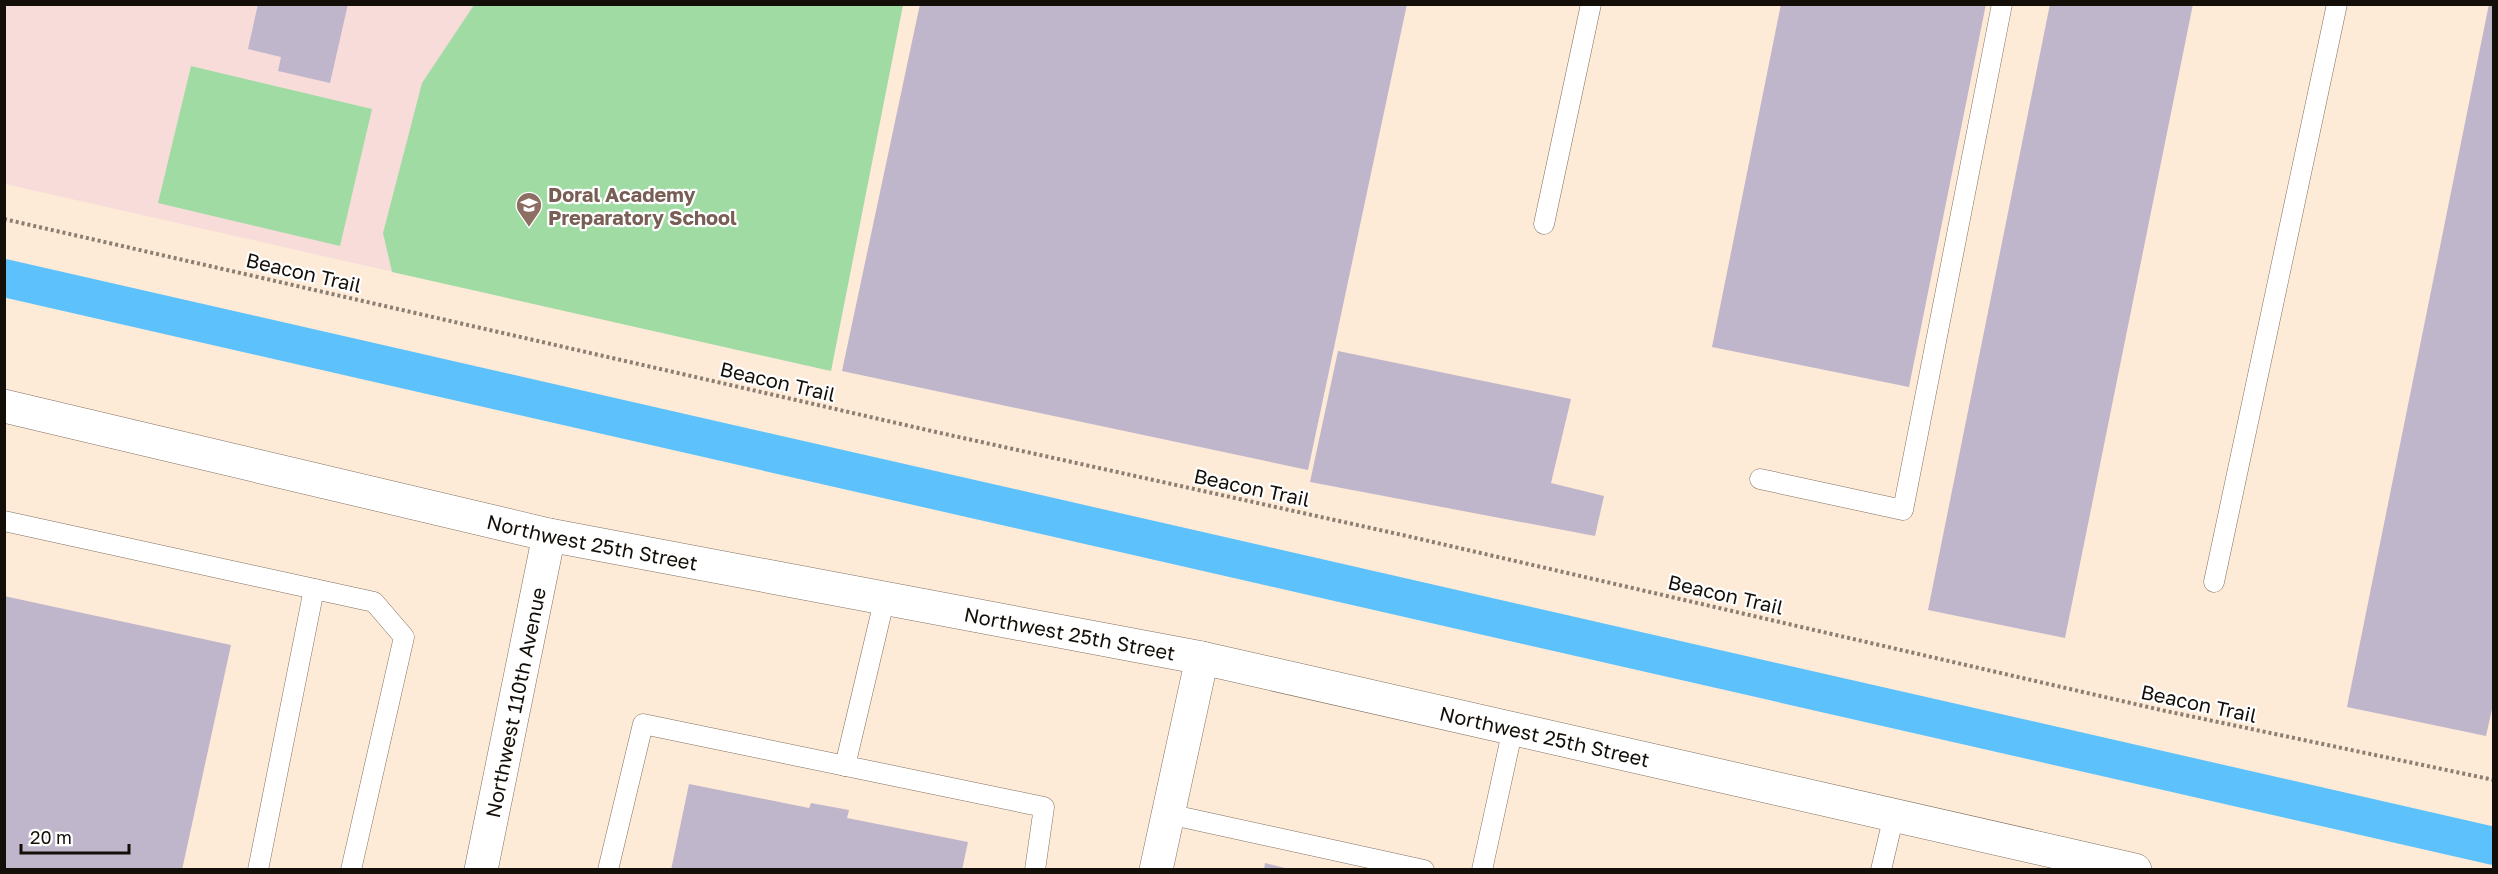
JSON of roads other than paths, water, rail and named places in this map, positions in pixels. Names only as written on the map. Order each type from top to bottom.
[{"type":"main road","name":"Northwest 25th Street","points":[[4,406],[549,535],[1202,658],[2135,870]]},
{"type":"main road","name":"Northwest 110th Avenue","points":[[481,870],[549,535]]},
{"type":"main road","points":[[1156,870],[1202,658]]},
{"type":"lane","points":[[1544,224],[1591,4]]},
{"type":"lane","points":[[1760,479],[1903,510],[2002,4]]},
{"type":"lane","points":[[2214,582],[2337,4]]},
{"type":"lane","points":[[4,521],[374,602],[404,638],[351,870]]},
{"type":"lane","points":[[258,870],[314,589]]},
{"type":"lane","points":[[845,766],[885,597]]},
{"type":"lane","points":[[608,870],[643,724],[1044,807],[1035,870]]},
{"type":"lane","points":[[1482,870],[1513,728]]},
{"type":"lane","points":[[1168,814],[1424,870]]},
{"type":"lane","points":[[1881,870],[1894,815]]},
{"type":"waterway","points":[[4,278],[2494,846]]},
{"type":"place","name":"Doral Academy Preparatory School","points":[[529,228]]}]
